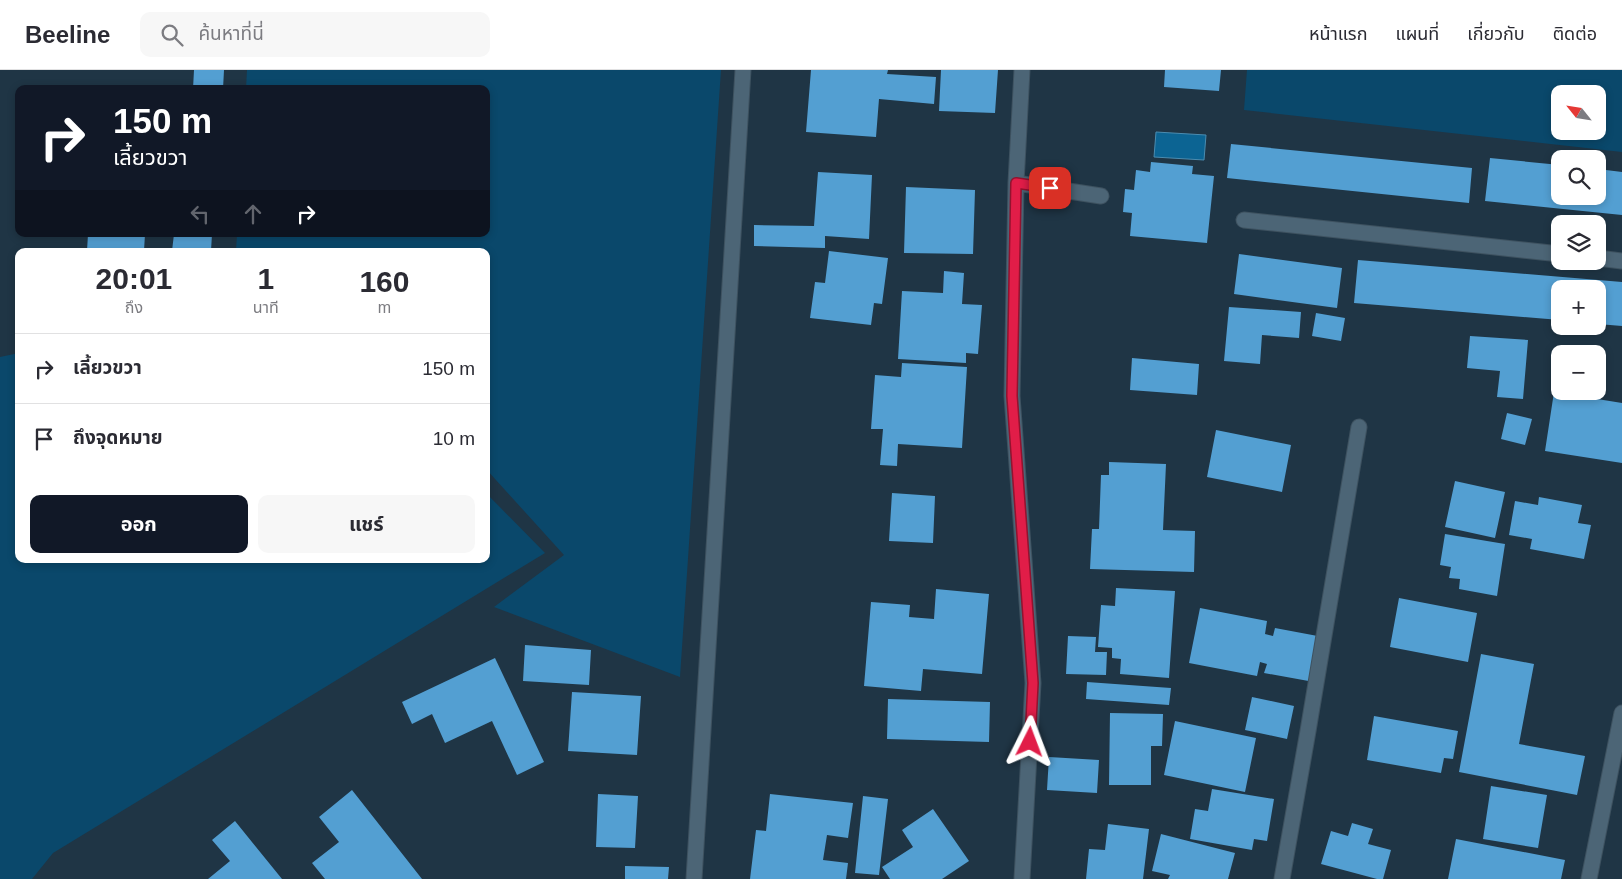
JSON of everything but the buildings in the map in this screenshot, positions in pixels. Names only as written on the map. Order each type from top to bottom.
[{"type":"street","points":[[694,879],[743,70]]},
{"type":"street","points":[[1022,70],[1016,183],[1012,396],[1033,683],[1022,879]]},
{"type":"street","points":[[1016,183],[1101,196]]},
{"type":"street","points":[[1244,220],[1551,253]]},
{"type":"street","points":[[1606,259],[1622,261]]},
{"type":"street","points":[[1282,879],[1359,427]]},
{"type":"street","points":[[1589,879],[1622,713]]},
{"type":"shaded area","points":[[247,70],[721,70],[680,677],[494,607],[564,555],[490,473],[490,248],[236,248],[237,237],[490,237],[490,85],[246,85]]},
{"type":"shaded area","points":[[1247,70],[1622,70],[1622,152],[1244,110]]},
{"type":"shaded area","points":[[1156,132],[1206,135],[1204,160],[1154,157]]},
{"type":"shaded area","points":[[15,354],[15,563],[490,563],[490,497],[545,553],[53,853],[32,879],[0,879],[0,357]]},
{"type":"route","points":[[1030,742],[1033,683],[1012,396],[1016,183],[1050,188]]}]
